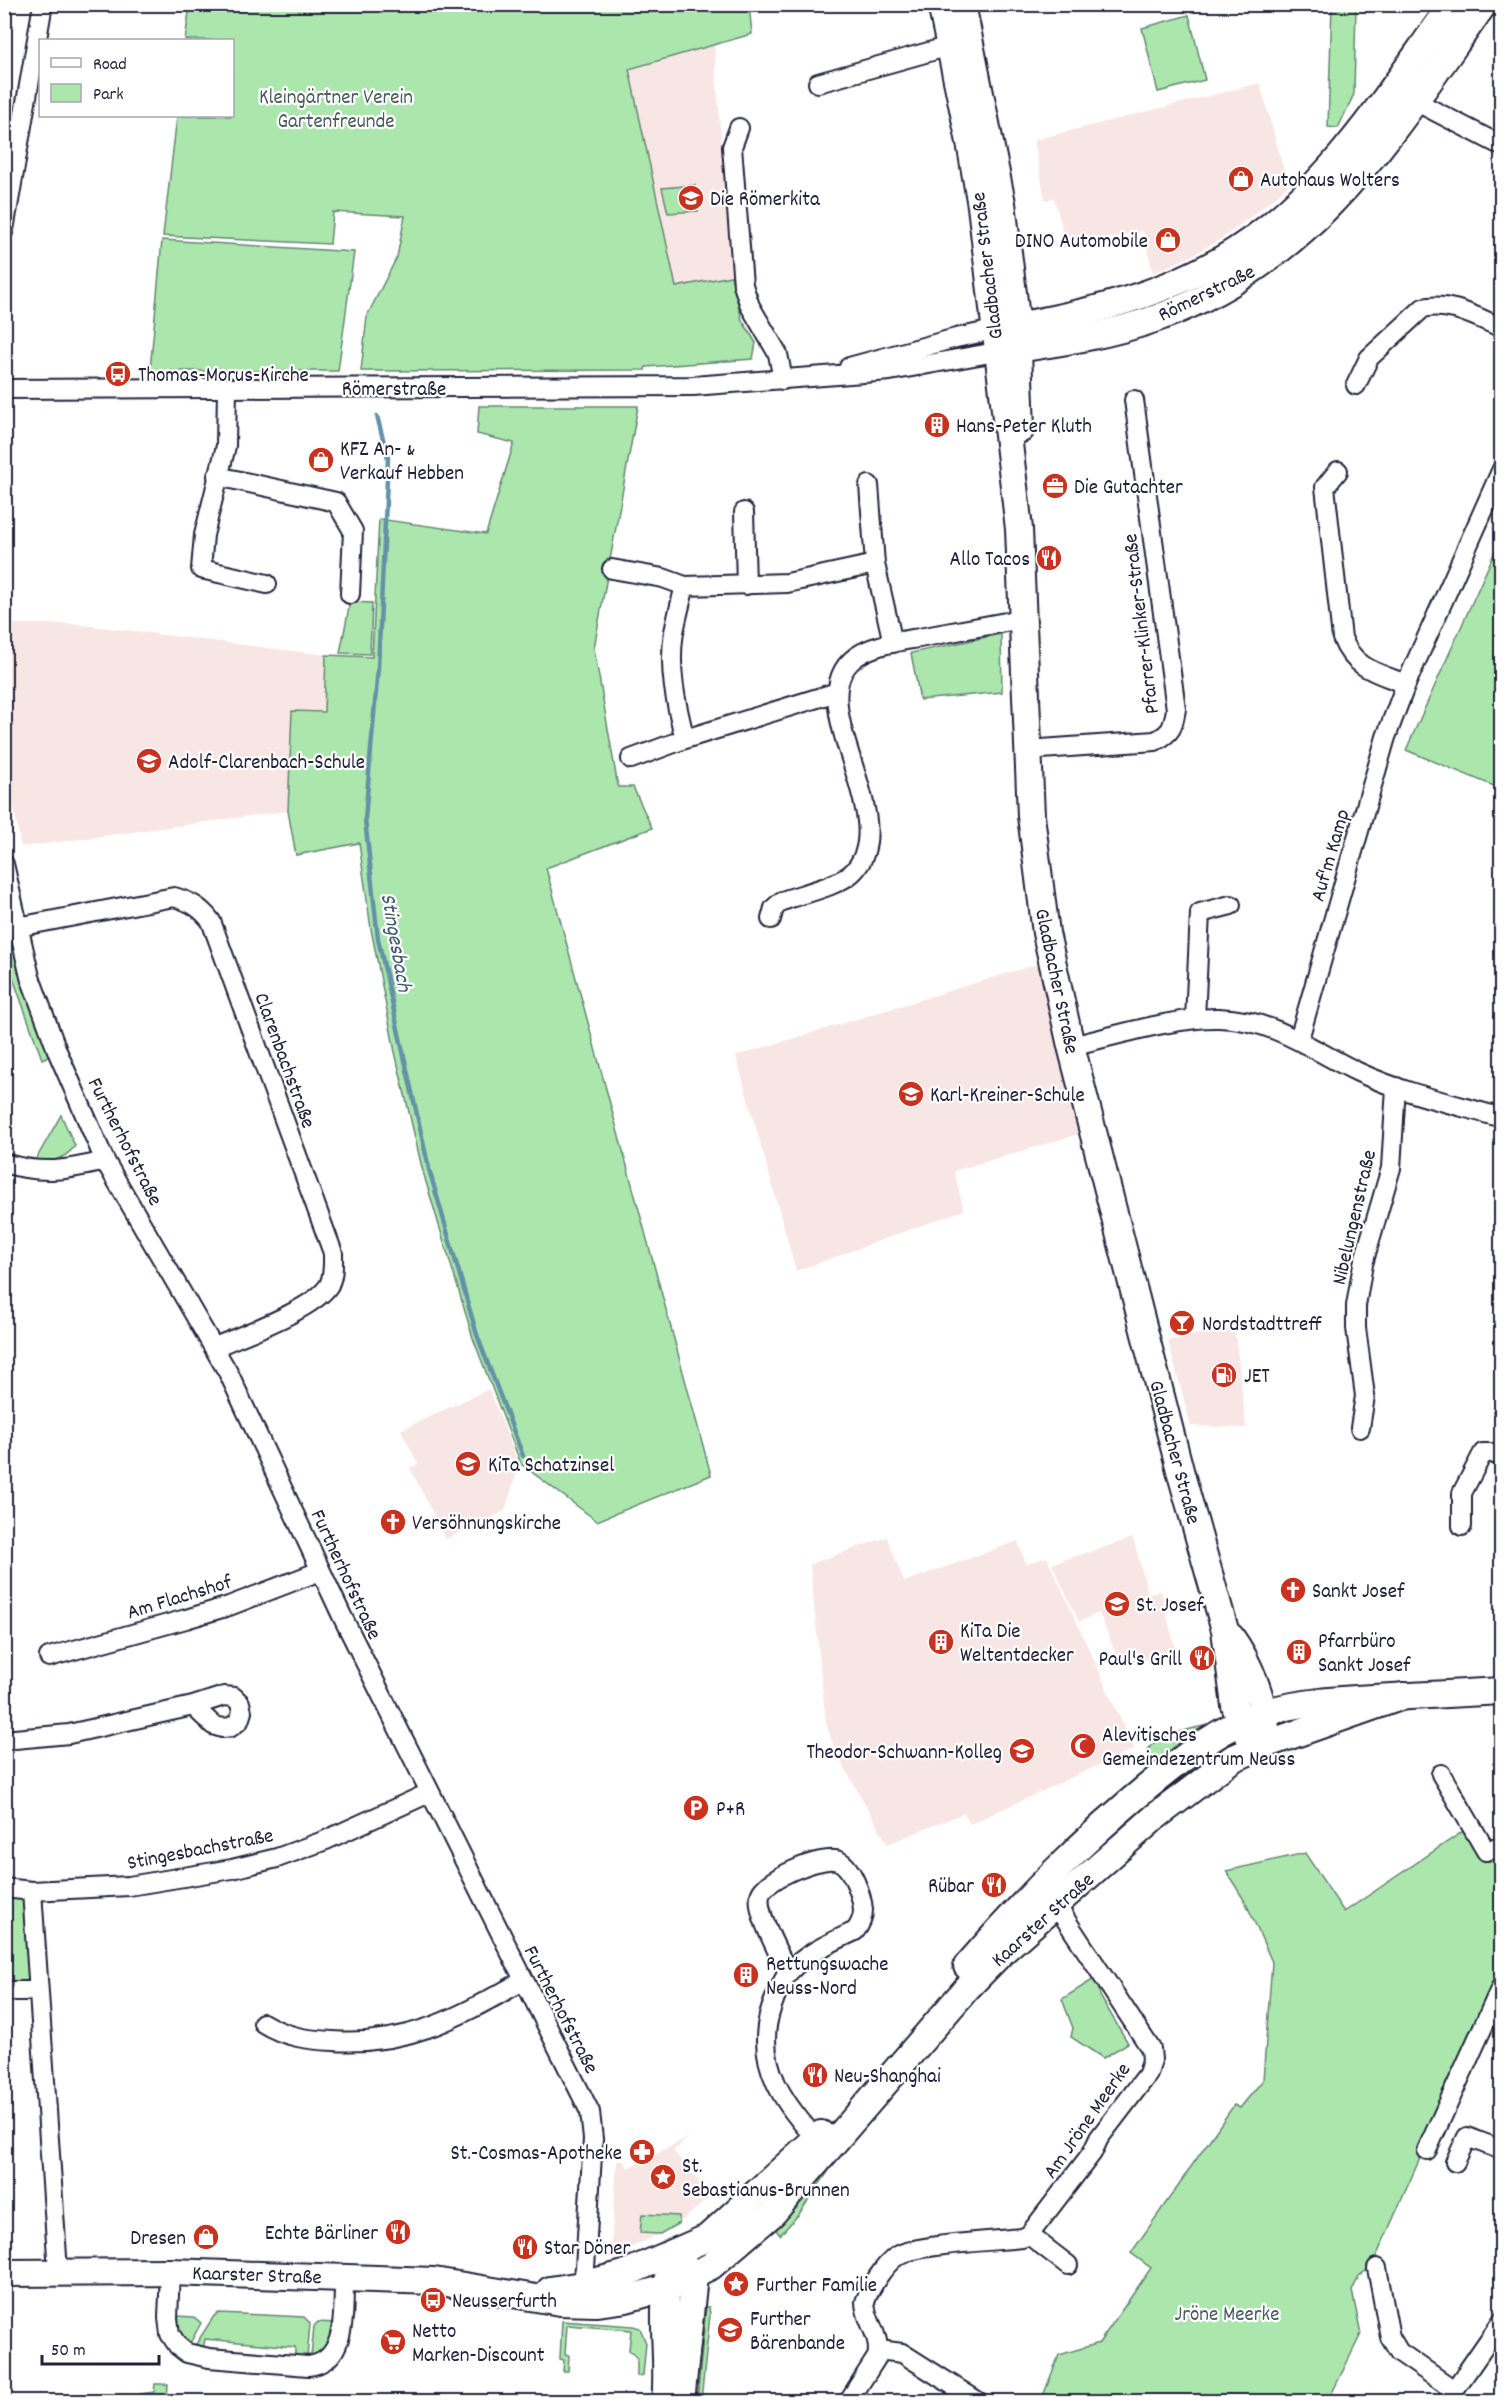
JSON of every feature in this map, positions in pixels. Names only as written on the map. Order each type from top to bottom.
[{"type":"main road","name":"Gladbacher Straße","points":[[941,4],[1006,339]]},
{"type":"main road","name":"Gladbacher Straße","points":[[962,4],[1000,191],[1006,339],[1019,529],[1027,750],[1031,816],[1040,897],[1071,1046],[1184,1485],[1225,1630],[1235,1706],[1241,1723]]},
{"type":"main road","name":"Römerstraße","points":[[1006,339],[1054,319],[1119,302],[1184,279],[1220,261],[1260,233],[1299,200],[1352,142],[1453,4]]},
{"type":"main road","name":"Römerstraße","points":[[1006,339],[1125,327],[1160,317],[1241,278],[1279,252],[1343,193],[1365,167],[1484,4]]},
{"type":"main road","name":"Gladbacher Straße","points":[[1225,1630],[1242,1653],[1265,1713]]},
{"type":"main road","name":"Kaarster Straße","points":[[4,2273],[170,2272],[447,2282],[491,2292],[520,2294],[560,2302],[595,2303],[626,2299],[666,2288],[694,2276],[724,2257],[773,2213],[821,2144],[997,1931],[1029,1896],[1092,1835],[1174,1766],[1210,1740],[1265,1713],[1323,1701],[1502,1691]]},
{"type":"main road","name":"Kaarster Straße","points":[[520,2294],[582,2285],[624,2274],[675,2254],[707,2238],[821,2144],[1004,1951],[1155,1817],[1210,1774],[1232,1759],[1264,1745],[1403,1696]]},
{"type":"main road","points":[[1241,1723],[1249,1736],[1264,1745],[1267,1731],[1265,1713]]},
{"type":"main road","points":[[1056,1905],[1051,1896],[1053,1886],[1092,1835]]},
{"type":"main road","points":[[675,2254],[694,2276],[681,2402]]},
{"type":"main road","points":[[665,2402],[667,2383],[664,2312],[666,2288],[675,2254]]},
{"type":"street","points":[[4,230],[43,4]]},
{"type":"street","points":[[818,83],[950,46]]},
{"type":"street","points":[[1405,70],[1414,101]]},
{"type":"street","points":[[1382,102],[1414,101],[1502,146]]},
{"type":"street","points":[[739,129],[732,147],[743,285],[750,306],[778,354],[783,380]]},
{"type":"street","points":[[1356,385],[1369,358],[1423,308],[1446,307],[1502,328]]},
{"type":"street","name":"Römerstraße","points":[[4,389],[636,387],[783,380],[890,371],[1006,339]]},
{"type":"street","points":[[227,389],[226,446],[204,535],[201,569],[267,584]]},
{"type":"street","name":"Pfarrer-Klinker-Straße","points":[[1027,750],[1155,741],[1168,735],[1173,724],[1176,709],[1134,400]]},
{"type":"street","name":"Auf'm Kamp","points":[[1299,1039],[1386,737],[1406,684],[1502,469]]},
{"type":"street","points":[[1338,471],[1325,487],[1342,638],[1347,651],[1359,663],[1406,684]]},
{"type":"street","points":[[217,476],[336,502],[354,531],[350,594]]},
{"type":"street","points":[[869,485],[875,564],[893,643]]},
{"type":"street","points":[[744,512],[746,585]]},
{"type":"street","points":[[612,569],[663,579],[685,586],[746,585],[787,583],[875,564]]},
{"type":"street","points":[[685,586],[674,633],[672,667],[676,705],[685,739]]},
{"type":"street","points":[[771,919],[774,908],[782,901],[851,874],[863,860],[868,824],[840,715],[837,692],[840,677],[848,664],[862,652],[893,643],[1022,619]]},
{"type":"street","points":[[631,759],[685,739],[837,692]]},
{"type":"street","name":"Furtherhofstraße","points":[[4,864],[30,977],[105,1161],[215,1347],[320,1572],[590,2112],[593,2126],[585,2268],[582,2285]]},
{"type":"street","name":"Clarenbachstraße","points":[[18,927],[174,897],[201,908],[211,921],[333,1253],[334,1272],[329,1285],[309,1304],[215,1347]]},
{"type":"street","points":[[1195,1019],[1200,913],[1231,905]]},
{"type":"street","points":[[1071,1046],[1195,1019],[1244,1021],[1276,1029],[1357,1071],[1396,1087],[1500,1113]]},
{"type":"street","name":"Nibelungenstraße","points":[[1360,1428],[1365,1396],[1356,1328],[1356,1306],[1363,1264],[1391,1168],[1396,1087]]},
{"type":"street","points":[[4,1162],[39,1171],[66,1170],[105,1161]]},
{"type":"street","points":[[1462,1526],[1462,1493],[1483,1454],[1492,1453],[1502,1457]]},
{"type":"street","name":"Am Flachshof","points":[[49,1657],[186,1620],[320,1572]]},
{"type":"street","points":[[4,1740],[69,1734],[193,1707]]},
{"type":"street","points":[[1441,1774],[1486,1851],[1502,1847]]},
{"type":"street","name":"Stingesbachstraße","points":[[4,1888],[32,1891],[129,1886],[232,1869],[277,1858],[326,1840],[429,1793]]},
{"type":"street","points":[[788,1973],[759,1908],[760,1894],[769,1882],[823,1859],[839,1861],[846,1866],[860,1898],[863,1910],[859,1925],[855,1931],[800,1962],[788,1973],[775,1997],[767,2022],[765,2045],[768,2066],[778,2090],[821,2144]]},
{"type":"street","points":[[32,1891],[58,2271]]},
{"type":"street","name":"Am Jröne Meerke","points":[[1029,2235],[1092,2153],[1100,2138],[1148,2073],[1152,2060],[1151,2049],[1056,1905]]},
{"type":"street","points":[[263,2023],[278,2032],[302,2039],[377,2042],[418,2033],[468,2011],[523,1981]]},
{"type":"street","points":[[1427,2150],[1502,1985]]},
{"type":"street","points":[[4,1991],[38,1991]]},
{"type":"street","points":[[1455,2162],[1467,2137],[1502,2150]]},
{"type":"street","points":[[848,2402],[879,2350],[876,2334],[865,2309],[865,2302],[889,2263],[896,2257],[913,2249],[1022,2238],[1029,2235],[1068,2265]]},
{"type":"street","points":[[1377,2268],[1390,2337],[1394,2346],[1450,2396],[1502,2321]]},
{"type":"street","name":"Kaarster Straße","points":[[170,2272],[168,2318],[170,2334],[178,2346],[187,2353],[209,2358],[308,2366],[323,2362],[337,2345],[344,2277]]},
{"type":"street","points":[[560,2302],[574,2295],[582,2285]]},
{"type":"street","points":[[879,2350],[902,2353],[979,2402]]},
{"type":"shaded area","name":"Die Römerkita","points":[[714,44],[731,276],[676,287],[629,68]]},
{"type":"shaded area","points":[[1260,83],[1288,185],[1273,199],[1223,238],[1153,273],[1143,231],[1063,248],[1061,223],[1054,198],[1045,200],[1034,140]]},
{"type":"shaded area","name":"Adolf-Clarenbach-Schule","points":[[4,624],[76,624],[326,655],[325,712],[292,711],[288,811],[21,847],[11,790],[5,732]]},
{"type":"shaded area","name":"Karl-Kreiner-Schule","points":[[1044,962],[1086,1132],[954,1171],[964,1210],[796,1271],[736,1056]]},
{"type":"shaded area","points":[[1231,1327],[1235,1331],[1246,1428],[1191,1426],[1168,1341]]},
{"type":"shaded area","name":"KiTa Schatzinsel","points":[[489,1389],[519,1465],[505,1511],[446,1539],[410,1468],[418,1464],[401,1430]]},
{"type":"shaded area","points":[[887,1537],[904,1582],[1018,1541],[1026,1564],[1047,1557],[1134,1749],[970,1824],[964,1813],[888,1844],[835,1751],[826,1723],[810,1564]]},
{"type":"shaded area","name":"St. Josef","points":[[1133,1538],[1148,1594],[1161,1591],[1176,1652],[1121,1666],[1099,1613],[1079,1622],[1052,1564]]},
{"type":"shaded area","points":[[689,2137],[673,2151],[705,2188],[711,2184],[717,2191],[679,2223],[679,2217],[640,2233],[660,2234],[623,2251],[611,2250],[617,2161],[624,2161],[628,2168]]},
{"type":"green space","name":"Kleingärtner Verein Gartenfreunde","points":[[190,5],[749,5],[752,34],[629,69],[676,287],[731,276],[742,320],[756,343],[753,359],[646,367],[645,370],[361,371],[367,316],[397,257],[405,216],[333,212],[330,244],[163,236],[177,117],[234,117],[234,39],[185,39]]},
{"type":"green space","points":[[1332,5],[1356,5],[1354,94],[1338,128],[1328,127]]},
{"type":"green space","points":[[1189,15],[1205,80],[1158,92],[1142,28]]},
{"type":"green space","points":[[695,185],[698,211],[668,213],[662,188]]},
{"type":"green space","points":[[162,240],[354,252],[338,371],[150,371]]},
{"type":"green space","points":[[479,406],[638,406],[594,648],[618,787],[633,787],[652,828],[546,868],[711,1475],[597,1521],[521,1464],[473,1338],[423,1172],[395,1052],[371,929],[359,843],[296,855],[288,811],[292,711],[324,712],[326,655],[372,657],[379,519],[486,534],[514,443],[477,434]]},
{"type":"green space","points":[[1501,538],[1501,789],[1406,750]]},
{"type":"green space","points":[[350,602],[372,603],[370,654],[340,653]]},
{"type":"green space","points":[[1001,634],[1002,692],[920,700],[911,653]]},
{"type":"green space","points":[[4,901],[52,1055],[42,1059],[14,981],[5,947]]},
{"type":"green space","points":[[61,1115],[75,1146],[57,1159],[35,1161]]},
{"type":"green space","points":[[1218,1723],[1154,1765],[1148,1756],[1149,1748],[1169,1735]]},
{"type":"green space","points":[[1224,1740],[1228,1746],[1163,1796],[1063,1886],[1061,1882],[1110,1830]]},
{"type":"green space","name":"Jröne Meerke","points":[[1468,1828],[1501,1850],[1501,2012],[1478,2028],[1372,2266],[1359,2276],[1352,2291],[1361,2334],[1328,2401],[1051,2402],[1043,2396],[1059,2355],[1099,2343],[1151,2268],[1131,2253],[1234,2105],[1240,2108],[1263,2080],[1272,1962],[1246,1903],[1226,1871],[1305,1853],[1344,1912]]},
{"type":"green space","points":[[5,1894],[20,1897],[26,1901],[31,1974],[27,1981],[17,1985],[5,1985]]},
{"type":"green space","points":[[1094,1979],[1098,1984],[1100,1996],[1128,2043],[1103,2058],[1071,2037],[1073,2028],[1062,1999]]},
{"type":"green space","points":[[835,2153],[839,2156],[799,2214],[780,2235],[776,2230],[797,2206]]},
{"type":"green space","points":[[642,2214],[679,2216],[679,2223],[660,2234],[640,2233]]},
{"type":"green space","points":[[706,2307],[709,2307],[710,2315],[701,2401],[697,2401]]},
{"type":"green space","points":[[219,2313],[304,2317],[310,2323],[307,2358],[295,2357],[295,2347],[205,2339],[203,2350],[194,2347],[214,2316]]},
{"type":"green space","points":[[177,2316],[194,2317],[201,2323],[189,2345],[179,2332]]},
{"type":"green space","points":[[562,2321],[640,2328],[646,2343],[643,2375],[637,2376],[637,2358],[629,2350],[631,2330],[567,2325],[565,2354],[569,2355],[568,2371],[563,2371],[564,2360],[560,2359]]},
{"type":"green space","points":[[318,2322],[335,2323],[325,2350],[311,2357],[314,2326]]},
{"type":"green space","points":[[155,2384],[168,2384],[167,2401],[131,2401],[141,2394],[154,2392]]},
{"type":"waterway","name":"Stingesbach","points":[[377,416],[388,458],[378,668],[365,819],[378,939],[429,1169],[477,1335],[523,1456]]},
{"type":"place","name":"Autohaus Wolters","points":[[1241,179]]},
{"type":"place","name":"Die Römerkita","points":[[691,198]]},
{"type":"place","name":"DINO Automobile","points":[[1168,240]]},
{"type":"place","name":"Thomas-Morus-Kirche","points":[[118,374]]},
{"type":"place","name":"Hans-Peter Kluth","points":[[937,425]]},
{"type":"place","name":"KFZ An- & Verkauf Hebben","points":[[321,460]]},
{"type":"place","name":"Die Gutachter","points":[[1055,486]]},
{"type":"place","name":"Allo Tacos","points":[[1049,558]]},
{"type":"place","name":"Adolf-Clarenbach-Schule","points":[[149,761]]},
{"type":"place","name":"Karl-Kreiner-Schule","points":[[911,1094]]},
{"type":"place","name":"Nordstadttreff","points":[[1182,1323]]},
{"type":"place","name":"JET","points":[[1224,1375]]},
{"type":"place","name":"KiTa Schatzinsel","points":[[468,1464]]},
{"type":"place","name":"Versöhnungskirche","points":[[393,1522]]},
{"type":"place","name":"Sankt Josef","points":[[1293,1590]]},
{"type":"place","name":"St. Josef","points":[[1117,1604]]},
{"type":"place","name":"KiTa Die Weltentdecker","points":[[941,1642]]},
{"type":"place","name":"Pfarrbüro Sankt Josef","points":[[1299,1652]]},
{"type":"place","name":"Paul's Grill","points":[[1202,1658]]},
{"type":"place","name":"Alevitisches Gemeindezentrum Neuss","points":[[1083,1746]]},
{"type":"place","name":"Theodor-Schwann-Kolleg","points":[[1022,1751]]},
{"type":"place","name":"P+R","points":[[696,1808]]},
{"type":"place","name":"Rübar","points":[[994,1885]]},
{"type":"place","name":"Rettungswache Neuss-Nord","points":[[746,1975]]},
{"type":"place","name":"Neu-Shanghai","points":[[815,2075]]},
{"type":"place","name":"St.-Cosmas-Apotheke","points":[[642,2152]]},
{"type":"place","name":"St. Sebastianus-Brunnen","points":[[663,2177]]},
{"type":"place","name":"Echte Bärliner","points":[[398,2232]]},
{"type":"place","name":"Dresen","points":[[206,2237]]},
{"type":"place","name":"Star Döner","points":[[525,2247]]},
{"type":"place","name":"Further Familie","points":[[736,2284]]},
{"type":"place","name":"Neusserfurth","points":[[433,2300]]},
{"type":"place","name":"Further Bärenbande","points":[[730,2330]]},
{"type":"place","name":"Netto Marken-Discount","points":[[393,2342]]}]
